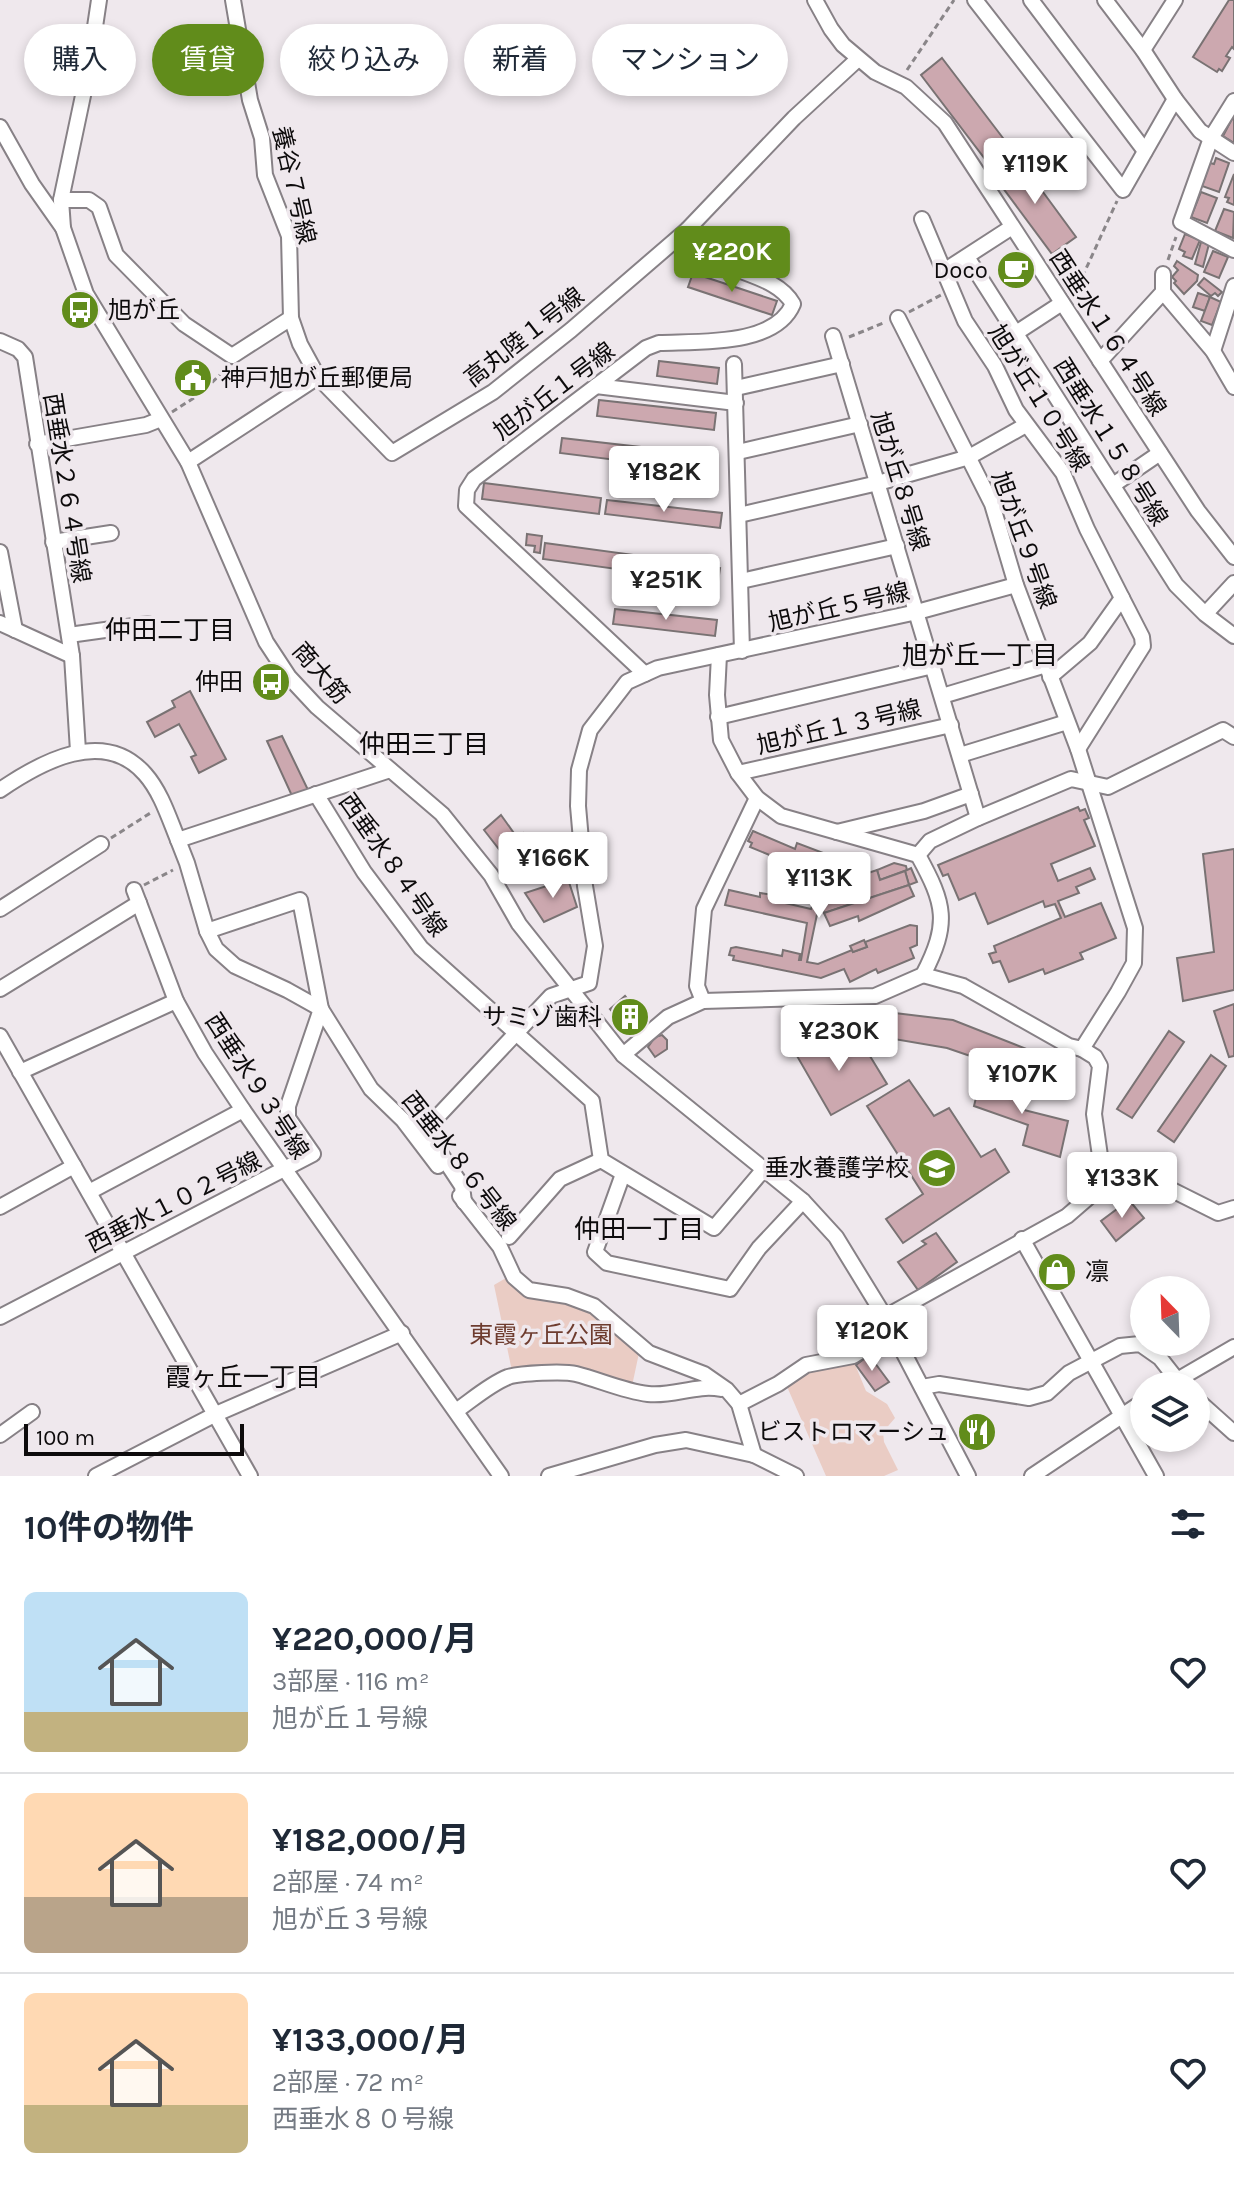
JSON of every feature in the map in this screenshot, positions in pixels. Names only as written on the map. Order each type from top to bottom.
[{"type":"street","name":"養谷７号線","points":[[233,0],[250,100],[262,138],[265,175],[289,236],[291,318],[300,344],[318,377]]},
{"type":"street","name":"西垂水１６４号線","points":[[815,0],[831,29],[858,59],[875,72],[899,82],[945,123],[1198,511],[1234,557]]},
{"type":"street","points":[[975,0],[1123,190],[1175,99]]},
{"type":"street","points":[[1031,0],[1145,151]]},
{"type":"street","points":[[1105,0],[1200,131],[1234,153]]},
{"type":"street","points":[[1143,50],[1175,0]]},
{"type":"street","name":"商大筋","points":[[103,2],[61,200],[63,228],[86,294],[188,462],[266,642],[289,677],[317,707],[442,814],[491,875],[519,924],[623,1055],[803,1201],[836,1237],[893,1331],[968,1476]]},
{"type":"street","name":"高丸陸１号線","points":[[318,377],[392,453],[493,392],[571,330],[687,230],[794,118],[858,59]]},
{"type":"street","points":[[1234,101],[1211,138],[1181,222],[1234,250]]},
{"type":"street","points":[[0,127],[32,184],[63,228]]},
{"type":"street","points":[[61,200],[89,200],[99,207],[116,255],[184,324],[232,356],[291,318]]},
{"type":"street","name":"旭が丘１０号線","points":[[922,219],[965,321],[995,366],[1016,410],[1063,473],[1087,529],[1142,637],[1143,646],[1078,749]]},
{"type":"street","points":[[944,271],[1012,227]]},
{"type":"street","name":"旭が丘１号線","points":[[645,674],[466,506],[467,490],[474,479],[646,348],[659,343],[750,336],[782,321],[790,312],[793,304],[789,298],[769,283],[706,254],[687,230]]},
{"type":"street","name":"西垂水１５８号線","points":[[967,257],[1176,585],[1205,614],[1234,636]]},
{"type":"street","points":[[1163,274],[1163,292],[1213,351],[1234,387]]},
{"type":"street","points":[[1213,351],[1234,286]]},
{"type":"street","points":[[1100,361],[1163,292]]},
{"type":"street","points":[[1016,333],[1064,307]]},
{"type":"street","name":"旭が丘９号線","points":[[897,318],[992,504],[1016,585],[1090,784],[1135,928],[1134,963],[1082,1049]]},
{"type":"street","name":"旭が丘８号線","points":[[834,339],[978,818]]},
{"type":"street","name":"西垂水２６４号線","points":[[0,341],[18,349],[25,357],[72,656],[78,751]]},
{"type":"street","points":[[734,364],[742,651]]},
{"type":"street","points":[[596,386],[736,396],[842,364]]},
{"type":"street","points":[[188,462],[318,377]]},
{"type":"street","points":[[37,444],[146,425],[161,419]]},
{"type":"street","points":[[738,452],[860,424]]},
{"type":"street","points":[[739,515],[878,483],[969,457],[1026,425]]},
{"type":"street","points":[[1113,485],[1160,453]]},
{"type":"street","points":[[53,542],[111,533]]},
{"type":"street","points":[[741,581],[897,546]]},
{"type":"street","points":[[0,552],[15,630]]},
{"type":"street","points":[[1209,610],[1234,583]]},
{"type":"street","name":"旭が丘５号線","points":[[569,990],[589,983],[595,946],[585,886],[578,806],[579,770],[590,730],[627,682],[658,668],[917,612],[1016,585]]},
{"type":"street","points":[[942,696],[1048,671],[1090,643],[1122,598]]},
{"type":"street","points":[[0,623],[72,656]]},
{"type":"street","points":[[69,635],[148,624]]},
{"type":"street","points":[[719,655],[718,717],[721,740],[738,773],[757,798],[781,816],[918,855],[940,898],[942,918],[937,944],[923,975]]},
{"type":"street","points":[[718,717],[933,666]]},
{"type":"street","points":[[960,755],[1067,722]]},
{"type":"street","name":"旭が丘１３号線","points":[[738,773],[951,725]]},
{"type":"street","points":[[918,855],[930,841],[1071,779],[1108,787],[1223,730],[1234,737]]},
{"type":"street","points":[[0,790],[51,759],[78,751],[125,757],[146,775],[164,805],[216,949],[235,966],[321,1009]]},
{"type":"street","points":[[178,840],[390,770]]},
{"type":"street","name":"西垂水８４号線","points":[[316,794],[364,872],[421,948],[592,1101],[601,1160]]},
{"type":"street","points":[[833,832],[924,811],[971,794]]},
{"type":"street","points":[[703,1001],[697,986],[704,909],[757,798]]},
{"type":"street","points":[[0,909],[101,844]]},
{"type":"street","points":[[0,989],[137,897],[176,1001]]},
{"type":"street","points":[[207,931],[300,900],[321,1009]]},
{"type":"street","points":[[623,1055],[668,1017],[703,1001],[875,996],[923,975],[963,986],[1069,1046],[1095,1057],[1100,1066],[1094,1114],[1104,1184]]},
{"type":"street","points":[[464,1202],[462,1186],[425,1130],[551,996],[569,990]]},
{"type":"street","name":"西垂水９３号線","points":[[20,1072],[176,1001],[205,1053],[243,1110],[501,1476]]},
{"type":"street","name":"西垂水１０２号線","points":[[0,1317],[313,1154],[288,1118],[288,1106],[321,1009]]},
{"type":"street","name":"西垂水８６号線","points":[[321,1009],[371,1089],[403,1120],[500,1247],[514,1277],[529,1290],[567,1296],[594,1306],[649,1353],[704,1374],[727,1390],[739,1404],[754,1455]]},
{"type":"street","points":[[0,1036],[6,1061],[20,1072],[250,1476]]},
{"type":"street","points":[[89,1192],[243,1110]]},
{"type":"street","points":[[509,1237],[560,1179],[601,1160],[714,1228],[764,1169]]},
{"type":"street","points":[[0,1207],[74,1166]]},
{"type":"street","points":[[623,1174],[595,1252],[607,1263],[730,1289],[759,1248],[803,1201]]},
{"type":"street","points":[[885,1317],[1067,1216],[1104,1184],[1124,1176],[1156,1182],[1218,1213],[1234,1208]]},
{"type":"street","points":[[1022,1239],[1156,1476]]},
{"type":"street","points":[[739,1404],[806,1365],[853,1356],[893,1331]]},
{"type":"street","points":[[96,1476],[216,1414],[402,1333]]},
{"type":"street","points":[[922,1387],[939,1384],[1029,1398],[1047,1393],[1069,1373],[1120,1346],[1140,1344],[1160,1358],[1168,1372]]},
{"type":"street","points":[[1194,1372],[1234,1347]]},
{"type":"street","points":[[456,1411],[509,1377],[526,1375],[573,1373],[648,1394],[674,1394],[706,1386],[727,1390]]},
{"type":"street","points":[[1032,1476],[1130,1410]]},
{"type":"street","points":[[0,1435],[32,1412]]},
{"type":"street","points":[[1210,1412],[1234,1433]]},
{"type":"street","points":[[549,1476],[655,1445],[686,1440],[754,1455],[794,1476]]},
{"type":"path","points":[[899,82],[954,0]]},
{"type":"path","points":[[1064,307],[1123,190]]},
{"type":"path","points":[[1163,274],[1181,222]]},
{"type":"path","points":[[834,339],[897,318],[951,289]]},
{"type":"path","points":[[161,419],[207,389],[230,365],[232,356]]},
{"type":"path","points":[[101,844],[164,805]]},
{"type":"path","points":[[137,897],[187,863]]},
{"type":"green space","name":"東霞ヶ丘公園","points":[[506,1278],[517,1291],[541,1301],[581,1305],[608,1323],[639,1353],[632,1386],[512,1371],[494,1285]]},
{"type":"green space","points":[[854,1362],[866,1391],[887,1404],[895,1418],[883,1432],[884,1442],[898,1470],[884,1476],[826,1476],[785,1382],[820,1367]]},
{"type":"building","points":[[1229,0],[1234,0],[1234,49],[1232,47],[1226,56],[1230,58],[1222,71],[1219,69],[1217,72],[1193,57]]},
{"type":"building","points":[[942,58],[1006,142],[985,159],[921,75]]},
{"type":"building","points":[[1234,115],[1234,143],[1223,136]]},
{"type":"building","points":[[1018,158],[1076,237],[1052,254],[994,176]]},
{"type":"building","points":[[1216,158],[1229,163],[1219,192],[1202,186],[1210,163],[1214,164]]},
{"type":"building","points":[[1234,174],[1234,205],[1227,202],[1229,198],[1225,197]]},
{"type":"building","points":[[1201,192],[1217,198],[1207,223],[1191,217]]},
{"type":"building","points":[[1224,209],[1234,212],[1233,238],[1215,231]]},
{"type":"building","points":[[1185,234],[1200,240],[1192,259],[1183,256],[1185,252],[1179,249]]},
{"type":"building","points":[[1201,242],[1209,244],[1203,267],[1195,264]]},
{"type":"building","points":[[1213,251],[1228,257],[1219,278],[1204,272]]},
{"type":"building","points":[[1177,261],[1198,275],[1197,281],[1184,294],[1172,277],[1178,270],[1174,266]]},
{"type":"building","points":[[693,273],[777,301],[772,315],[688,287]]},
{"type":"building","points":[[1204,278],[1222,292],[1218,296],[1215,293],[1211,296],[1198,285]]},
{"type":"building","points":[[1198,293],[1210,297],[1205,311],[1193,307]]},
{"type":"building","points":[[1210,297],[1221,302],[1212,325],[1201,321]]},
{"type":"building","points":[[659,361],[719,368],[717,384],[657,376]]},
{"type":"building","points":[[599,400],[716,413],[714,430],[597,416]]},
{"type":"building","points":[[562,438],[649,448],[648,464],[560,453]]},
{"type":"building","points":[[657,451],[717,457],[716,472],[655,466]]},
{"type":"building","points":[[484,483],[601,498],[599,514],[482,499]]},
{"type":"building","points":[[607,500],[722,513],[720,528],[605,514]]},
{"type":"building","points":[[527,534],[542,536],[540,553],[534,552],[535,546],[526,545]]},
{"type":"building","points":[[545,543],[634,555],[631,571],[543,559]]},
{"type":"building","points":[[646,558],[720,568],[718,582],[644,573]]},
{"type":"building","points":[[615,609],[717,620],[715,636],[613,624]]},
{"type":"building","points":[[190,691],[226,759],[199,773],[191,757],[196,755],[179,724],[155,737],[147,722],[175,707],[172,701]]},
{"type":"building","points":[[282,736],[309,792],[293,798],[267,741]]},
{"type":"building","points":[[1078,807],[1080,811],[1085,809],[1089,818],[1084,820],[1095,846],[1051,864],[1058,881],[1090,868],[1095,879],[1076,887],[1079,893],[1058,901],[1065,917],[1101,903],[1116,938],[1080,953],[1083,959],[1045,974],[1043,969],[1009,982],[1000,961],[993,963],[989,954],[996,952],[994,946],[1061,918],[1055,904],[1045,907],[1043,901],[988,924],[975,893],[959,900],[948,874],[943,876],[938,865]]},
{"type":"building","points":[[501,815],[516,836],[523,833],[532,848],[512,866],[484,830]]},
{"type":"building","points":[[753,831],[795,849],[797,843],[826,854],[812,886],[815,896],[815,891],[840,881],[836,871],[863,860],[867,873],[859,876],[862,886],[820,900],[807,962],[818,964],[867,947],[865,942],[910,925],[917,926],[917,945],[910,948],[914,958],[878,973],[876,969],[850,982],[844,969],[821,978],[733,960],[734,956],[729,955],[731,948],[736,947],[782,956],[783,950],[800,954],[801,960],[807,923],[725,905],[729,890],[760,897],[760,893],[786,897],[785,903],[811,909],[814,901],[808,884],[813,873],[750,847],[752,843],[748,841]]},
{"type":"building","points":[[1234,849],[1234,990],[1183,1001],[1177,958],[1214,952],[1203,854]]},
{"type":"building","points":[[894,863],[906,866],[907,870],[880,880],[877,870]]},
{"type":"building","points":[[911,868],[917,882],[909,885],[905,871]]},
{"type":"building","points":[[877,870],[880,880],[905,871],[909,885],[824,913],[820,900],[862,886],[859,876]]},
{"type":"building","points":[[568,879],[577,907],[544,922],[525,893]]},
{"type":"building","points":[[909,885],[914,896],[859,921],[858,916],[830,926],[824,913]]},
{"type":"building","points":[[864,940],[867,947],[853,952],[850,946]]},
{"type":"building","name":"サミゾ歯科","points":[[625,996],[649,1025],[633,1036],[610,1009]]},
{"type":"building","points":[[1234,1004],[1234,1056],[1229,1057],[1214,1011]]},
{"type":"building","points":[[878,1011],[953,1020],[1029,1050],[1017,1072],[947,1048],[882,1037]]},
{"type":"building","points":[[1169,1031],[1184,1042],[1132,1118],[1117,1109]]},
{"type":"building","points":[[823,1033],[837,1056],[862,1043],[887,1084],[831,1115],[793,1049]]},
{"type":"building","points":[[662,1035],[667,1040],[667,1049],[655,1057],[648,1047],[655,1037]]},
{"type":"building","points":[[1211,1055],[1226,1066],[1174,1142],[1158,1131]]},
{"type":"building","points":[[981,1077],[1027,1092],[1024,1110],[1068,1121],[1060,1157],[1023,1145],[1028,1125],[974,1106]]},
{"type":"building","points":[[909,1080],[934,1116],[949,1108],[981,1157],[995,1149],[1009,1172],[903,1243],[886,1219],[923,1194],[867,1106]]},
{"type":"building","points":[[1129,1200],[1144,1218],[1116,1241],[1101,1221]]},
{"type":"building","points":[[936,1233],[957,1262],[918,1290],[898,1262],[926,1244],[922,1241]]},
{"type":"building","points":[[869,1355],[889,1382],[875,1391],[856,1365]]},
{"type":"place","name":"Doco","points":[[1016,270]]},
{"type":"place","name":"旭が丘","points":[[80,310]]},
{"type":"place","name":"神戸旭が丘郵便局","points":[[193,378]]},
{"type":"place","name":"仲田","points":[[271,682]]},
{"type":"place","name":"サミゾ歯科","points":[[630,1017]]},
{"type":"place","name":"垂水養護学校","points":[[937,1168]]},
{"type":"place","name":"凛","points":[[1057,1272]]},
{"type":"place","name":"ビストロマーシュ","points":[[977,1432]]},
{"type":"district","name":"仲田二丁目","points":[[170,630]]},
{"type":"district","name":"旭が丘一丁目","points":[[980,655]]},
{"type":"district","name":"仲田三丁目","points":[[424,744]]},
{"type":"district","name":"仲田一丁目","points":[[639,1229]]},
{"type":"district","name":"霞ヶ丘一丁目","points":[[243,1377]]}]
